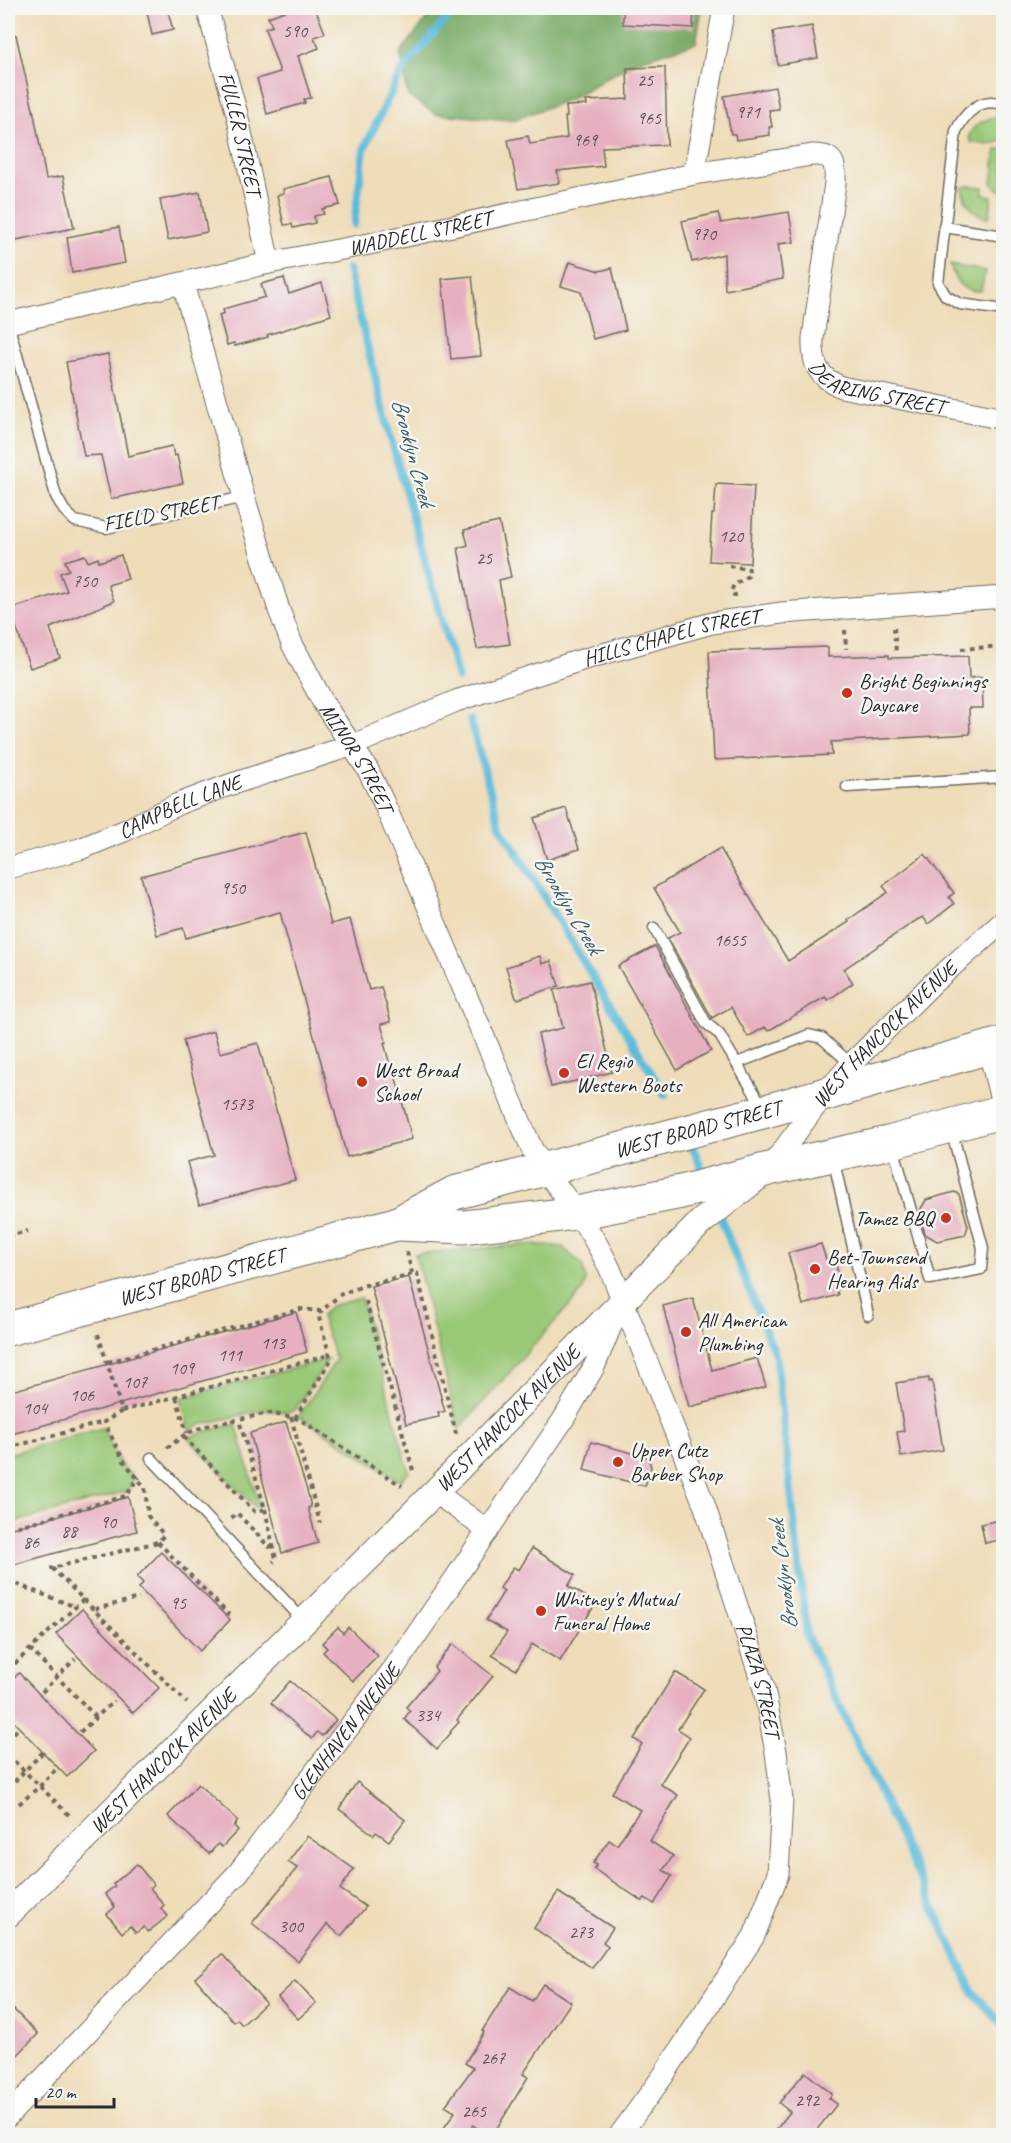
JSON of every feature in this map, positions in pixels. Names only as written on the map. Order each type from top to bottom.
[{"type":"main road","name":"WEST BROAD STREET","points":[[8,1329],[396,1224],[454,1193],[766,1111],[996,1045]]},
{"type":"main road","name":"WEST BROAD STREET","points":[[396,1224],[464,1227],[578,1213],[681,1192],[769,1169],[892,1142],[1003,1111]]},
{"type":"street","name":"FULLER STREET","points":[[207,8],[237,114],[269,263]]},
{"type":"street","points":[[694,174],[724,8]]},
{"type":"street","name":"WADDELL STREET","points":[[8,323],[269,263],[369,244],[694,174],[812,155],[825,155],[833,161]]},
{"type":"street","name":"DEARING STREET","points":[[833,161],[836,183],[813,339],[813,358],[817,368],[823,376],[841,387],[1004,419]]},
{"type":"street","name":"MINOR STREET","points":[[183,284],[244,497],[279,610],[292,644],[324,704],[368,770],[383,801],[527,1138],[544,1169],[578,1213]]},
{"type":"street","name":"HILLS CHAPEL STREET","points":[[353,745],[456,701],[578,661],[712,623],[781,614],[1004,597]]},
{"type":"street","name":"CAMPBELL LANE","points":[[8,868],[80,849],[124,831],[178,804],[353,745]]},
{"type":"street","name":"WEST HANCOCK AVENUE","points":[[8,1914],[435,1492],[701,1222],[769,1169],[824,1095],[851,1065],[934,982],[1004,921]]},
{"type":"street","points":[[996,1045],[1003,1111]]},
{"type":"street","name":"PLAZA STREET","points":[[578,1213],[598,1245],[704,1503],[764,1689],[782,1800],[778,1874],[754,1936],[663,2076],[619,2136]]},
{"type":"street","name":"GLENHAVEN AVENUE","points":[[8,2116],[238,1873],[394,1668],[563,1420],[594,1368],[621,1302]]},
{"type":"street","points":[[435,1492],[488,1531]]},
{"type":"lane","points":[[1004,105],[980,103],[964,115],[956,130],[938,283],[946,296],[960,304],[1004,310]]},
{"type":"lane","points":[[944,227],[1004,236]]},
{"type":"lane","name":"FIELD STREET","points":[[8,323],[56,496],[64,510],[75,520],[106,528],[244,497]]},
{"type":"lane","points":[[847,787],[1004,777]]},
{"type":"lane","points":[[654,928],[706,1023],[718,1034],[766,1111]]},
{"type":"lane","points":[[737,1063],[809,1035],[822,1038],[851,1065]]},
{"type":"lane","points":[[892,1142],[930,1279],[981,1269],[983,1248],[950,1126]]},
{"type":"lane","points":[[833,1155],[868,1315]]},
{"type":"lane","points":[[151,1458],[303,1620]]},
{"type":"path","points":[[729,566],[749,568],[748,576],[734,585],[731,591],[734,595],[745,594]]},
{"type":"path","points":[[894,624],[896,652]]},
{"type":"path","points":[[845,626],[846,649]]},
{"type":"path","points":[[961,649],[1004,646]]},
{"type":"path","points":[[8,1236],[28,1231]]},
{"type":"path","points":[[407,1256],[412,1273]]},
{"type":"path","points":[[320,1523],[293,1417],[331,1360],[318,1314],[341,1294],[366,1285],[417,1273],[457,1437]]},
{"type":"path","points":[[366,1301],[414,1474]]},
{"type":"path","points":[[108,1362],[301,1309],[320,1311]]},
{"type":"path","points":[[98,1333],[122,1411]]},
{"type":"path","points":[[8,1448],[104,1422],[122,1411],[330,1355]]},
{"type":"path","points":[[176,1397],[187,1433],[184,1437],[255,1512],[265,1509]]},
{"type":"path","points":[[187,1433],[206,1426],[269,1413],[293,1417],[402,1486]]},
{"type":"path","points":[[238,1420],[265,1509],[276,1559]]},
{"type":"path","points":[[104,1422],[124,1461],[139,1477],[145,1488],[148,1516],[164,1535],[158,1542],[52,1568],[188,1704]]},
{"type":"path","points":[[8,1528],[126,1496],[139,1477]]},
{"type":"path","points":[[219,1530],[237,1513],[269,1547],[273,1545]]},
{"type":"path","points":[[158,1542],[229,1615]]},
{"type":"path","points":[[8,1581],[76,1607]]},
{"type":"path","points":[[95,1609],[140,1598]]},
{"type":"path","points":[[8,1670],[84,1599]]},
{"type":"path","points":[[30,1649],[96,1717]]},
{"type":"path","points":[[42,1692],[75,1659]]},
{"type":"path","points":[[80,1732],[114,1701]]},
{"type":"path","points":[[8,1740],[19,1727]]},
{"type":"path","points":[[8,1788],[43,1752]]},
{"type":"path","points":[[8,1755],[73,1818]]},
{"type":"path","points":[[19,1804],[56,1769]]},
{"type":"green space","points":[[438,8],[702,8],[696,43],[636,61],[570,99],[513,120],[436,114],[408,96],[400,53]]},
{"type":"green space","points":[[991,118],[1003,118],[1002,141],[989,145],[971,142],[969,136],[973,129]]},
{"type":"green space","points":[[1003,149],[1003,191],[992,184],[996,150]]},
{"type":"green space","points":[[983,187],[983,194],[992,196],[990,215],[986,218],[967,203],[962,188]]},
{"type":"green space","points":[[950,265],[985,271],[981,291],[969,290],[960,285]]},
{"type":"green space","points":[[532,1244],[562,1247],[582,1264],[586,1280],[583,1290],[459,1429],[415,1254]]},
{"type":"green space","points":[[361,1298],[409,1472],[400,1481],[299,1416],[336,1360],[321,1316],[331,1306]]},
{"type":"green space","points":[[328,1359],[296,1409],[289,1412],[263,1410],[199,1425],[189,1430],[181,1398]]},
{"type":"green space","points":[[236,1424],[260,1507],[255,1507],[188,1438]]},
{"type":"green space","points":[[103,1428],[121,1465],[134,1478],[128,1491],[8,1524],[8,1454]]},
{"type":"building","points":[[146,8],[167,8],[173,30],[152,35]]},
{"type":"building","points":[[293,8],[315,8],[325,33],[314,37],[319,48],[298,56],[311,98],[304,99],[305,103],[267,114],[257,79],[280,72],[265,29],[272,26],[268,17]]},
{"type":"building","points":[[623,8],[694,8],[693,28],[623,24]]},
{"type":"building","points":[[812,26],[818,58],[778,65],[773,32]]},
{"type":"building","points":[[16,35],[46,179],[63,176],[74,228],[16,240],[13,227],[8,228],[8,36]]},
{"type":"building","points":[[665,67],[667,145],[602,147],[604,166],[557,171],[560,183],[518,189],[508,140],[528,136],[530,144],[567,138],[566,106],[587,105],[586,101],[628,99],[627,68]]},
{"type":"building","points":[[775,87],[779,109],[769,110],[772,127],[769,127],[770,135],[736,140],[735,134],[731,134],[724,96]]},
{"type":"building","points":[[332,177],[340,205],[322,209],[324,214],[314,216],[315,223],[293,228],[292,224],[284,225],[277,195],[284,193],[283,189]]},
{"type":"building","points":[[200,192],[207,232],[168,240],[160,200]]},
{"type":"building","points":[[789,212],[794,242],[778,244],[783,279],[725,290],[724,254],[692,262],[682,221],[718,213],[721,223]]},
{"type":"building","points":[[119,227],[125,263],[72,273],[67,237]]},
{"type":"building","points":[[569,262],[599,271],[612,268],[626,330],[593,339],[581,292],[561,286]]},
{"type":"building","points":[[472,276],[481,356],[451,359],[442,279]]},
{"type":"building","points":[[284,278],[289,294],[322,283],[331,315],[267,335],[268,337],[235,346],[234,343],[227,345],[219,315],[224,313],[223,309],[265,297],[261,284]]},
{"type":"building","points":[[108,354],[128,456],[172,446],[174,456],[177,455],[183,483],[111,499],[101,455],[84,456],[66,362]]},
{"type":"building","points":[[716,484],[754,486],[750,563],[709,561]]},
{"type":"building","points":[[499,522],[511,577],[499,580],[510,644],[477,649],[458,548],[468,545],[464,530]]},
{"type":"building","points":[[85,555],[88,562],[98,558],[99,562],[121,555],[128,579],[108,585],[114,601],[50,628],[60,658],[30,668],[10,609],[67,591],[60,573],[69,570],[65,561]]},
{"type":"building","name":"Bright Beginnings Daycare","points":[[828,647],[828,657],[968,656],[969,678],[982,677],[983,708],[969,708],[970,734],[831,742],[832,755],[714,760],[709,651]]},
{"type":"building","points":[[566,808],[579,849],[547,860],[534,818]]},
{"type":"building","points":[[306,832],[331,924],[350,919],[369,990],[381,987],[391,1022],[381,1024],[386,1042],[384,1043],[412,1139],[347,1157],[280,912],[186,938],[183,928],[157,935],[141,876]]},
{"type":"building","points":[[720,848],[788,961],[849,922],[848,920],[888,892],[883,886],[925,854],[954,893],[949,897],[954,904],[928,924],[923,917],[917,920],[844,969],[853,983],[828,1000],[825,997],[768,1031],[765,1027],[748,1037],[731,1007],[712,1018],[668,938],[680,932],[654,888]]},
{"type":"building","points":[[655,946],[711,1051],[677,1070],[618,966]]},
{"type":"building","points":[[540,956],[542,964],[551,961],[559,986],[516,998],[506,967]]},
{"type":"building","points":[[590,981],[612,1072],[551,1087],[538,1034],[563,1028],[554,990]]},
{"type":"building","points":[[214,1031],[220,1053],[258,1043],[295,1180],[199,1205],[187,1162],[214,1155],[183,1040]]},
{"type":"building","name":"Tamez BBQ","points":[[954,1192],[959,1194],[968,1226],[965,1235],[937,1241],[925,1234],[919,1212],[926,1200]]},
{"type":"building","name":"Bet-Townsend Hearing Aids","points":[[821,1244],[826,1259],[834,1257],[840,1281],[834,1283],[838,1295],[803,1305],[788,1253]]},
{"type":"building","points":[[409,1277],[445,1412],[438,1412],[439,1417],[406,1424],[371,1286]]},
{"type":"building","name":"All American Plumbing","points":[[693,1298],[712,1370],[757,1358],[766,1387],[689,1407],[663,1306]]},
{"type":"building","points":[[296,1312],[307,1352],[8,1435],[8,1392]]},
{"type":"building","points":[[929,1378],[929,1382],[932,1381],[943,1450],[901,1457],[897,1432],[904,1431],[896,1383]]},
{"type":"building","points":[[286,1422],[308,1494],[311,1507],[308,1508],[318,1543],[282,1553],[250,1433]]},
{"type":"building","name":"Upper Cutz Barber Shop","points":[[591,1442],[648,1457],[651,1467],[645,1486],[584,1470]]},
{"type":"building","points":[[128,1497],[137,1531],[8,1566],[8,1529]]},
{"type":"building","points":[[1004,1519],[1004,1539],[985,1543],[981,1524]]},
{"type":"building","name":"Whitney's Mutual Funeral Home","points":[[532,1548],[575,1575],[568,1586],[596,1603],[560,1661],[532,1644],[516,1670],[492,1655],[507,1632],[486,1620],[504,1591],[500,1588],[513,1567],[519,1570]]},
{"type":"building","points":[[161,1552],[230,1620],[200,1651],[139,1588],[143,1583],[137,1577]]},
{"type":"building","points":[[82,1609],[159,1688],[133,1713],[56,1634]]},
{"type":"building","points":[[338,1627],[343,1633],[348,1627],[378,1656],[353,1681],[323,1652],[327,1648],[322,1643]]},
{"type":"building","points":[[453,1644],[493,1676],[437,1749],[404,1719],[410,1711],[406,1707],[437,1671],[434,1667]]},
{"type":"building","points":[[675,1672],[704,1689],[678,1729],[690,1737],[660,1784],[678,1795],[650,1841],[673,1856],[663,1870],[672,1876],[654,1904],[645,1898],[642,1901],[594,1869],[597,1865],[593,1863],[609,1840],[617,1845],[640,1810],[612,1793],[642,1744],[634,1739]]},
{"type":"building","points":[[19,1673],[94,1751],[67,1777],[8,1716],[8,1684]]},
{"type":"building","points":[[290,1681],[336,1720],[322,1736],[317,1732],[312,1739],[271,1703]]},
{"type":"building","points":[[357,1782],[405,1820],[389,1841],[376,1832],[374,1835],[339,1809]]},
{"type":"building","points":[[198,1784],[238,1821],[234,1826],[238,1830],[222,1847],[218,1844],[209,1854],[168,1816]]},
{"type":"building","points":[[307,1836],[354,1869],[340,1889],[366,1907],[341,1936],[327,1924],[298,1961],[252,1923],[297,1868],[288,1862]]},
{"type":"building","points":[[137,1864],[154,1885],[150,1888],[164,1905],[161,1908],[168,1916],[148,1932],[144,1927],[136,1933],[130,1926],[122,1933],[107,1914],[115,1907],[105,1894],[115,1886],[113,1884]]},
{"type":"building","points":[[558,1892],[613,1928],[603,1942],[608,1946],[592,1968],[534,1928]]},
{"type":"building","points":[[222,1954],[266,2003],[242,2025],[237,2019],[234,2022],[195,1978]]},
{"type":"building","points":[[295,1981],[316,2003],[298,2019],[278,1997]]},
{"type":"building","points":[[543,1984],[571,2002],[523,2074],[528,2077],[494,2133],[487,2128],[484,2133],[473,2125],[466,2136],[455,2136],[444,2128],[455,2112],[445,2106],[473,2068],[465,2063],[484,2032],[482,2031],[510,1987],[532,2001]]},
{"type":"building","points":[[8,2004],[38,2034],[8,2065]]},
{"type":"building","points":[[805,2072],[832,2094],[829,2098],[837,2104],[812,2136],[771,2136],[790,2112],[779,2103]]},
{"type":"waterway","name":"Brooklyn Creek","points":[[354,225],[364,149],[401,72],[456,8]]},
{"type":"waterway","name":"Brooklyn Creek","points":[[348,269],[389,432],[458,678]]},
{"type":"waterway","name":"Brooklyn Creek","points":[[470,719],[500,825],[665,1095]]},
{"type":"waterway","name":"Brooklyn Creek","points":[[689,1138],[705,1177]]},
{"type":"waterway","name":"Brooklyn Creek","points":[[719,1214],[776,1357],[807,1636],[973,1992],[1004,2027]]},
{"type":"place","name":"Bright Beginnings Daycare","points":[[847,693]]},
{"type":"place","name":"El Regio Western Boots","points":[[564,1073]]},
{"type":"place","name":"West Broad School","points":[[362,1082]]},
{"type":"place","name":"Tamez BBQ","points":[[946,1218]]},
{"type":"place","name":"Bet-Townsend Hearing Aids","points":[[815,1269]]},
{"type":"place","name":"All American Plumbing","points":[[686,1332]]},
{"type":"place","name":"Upper Cutz Barber Shop","points":[[618,1462]]},
{"type":"place","name":"Whitney's Mutual Funeral Home","points":[[541,1611]]}]
